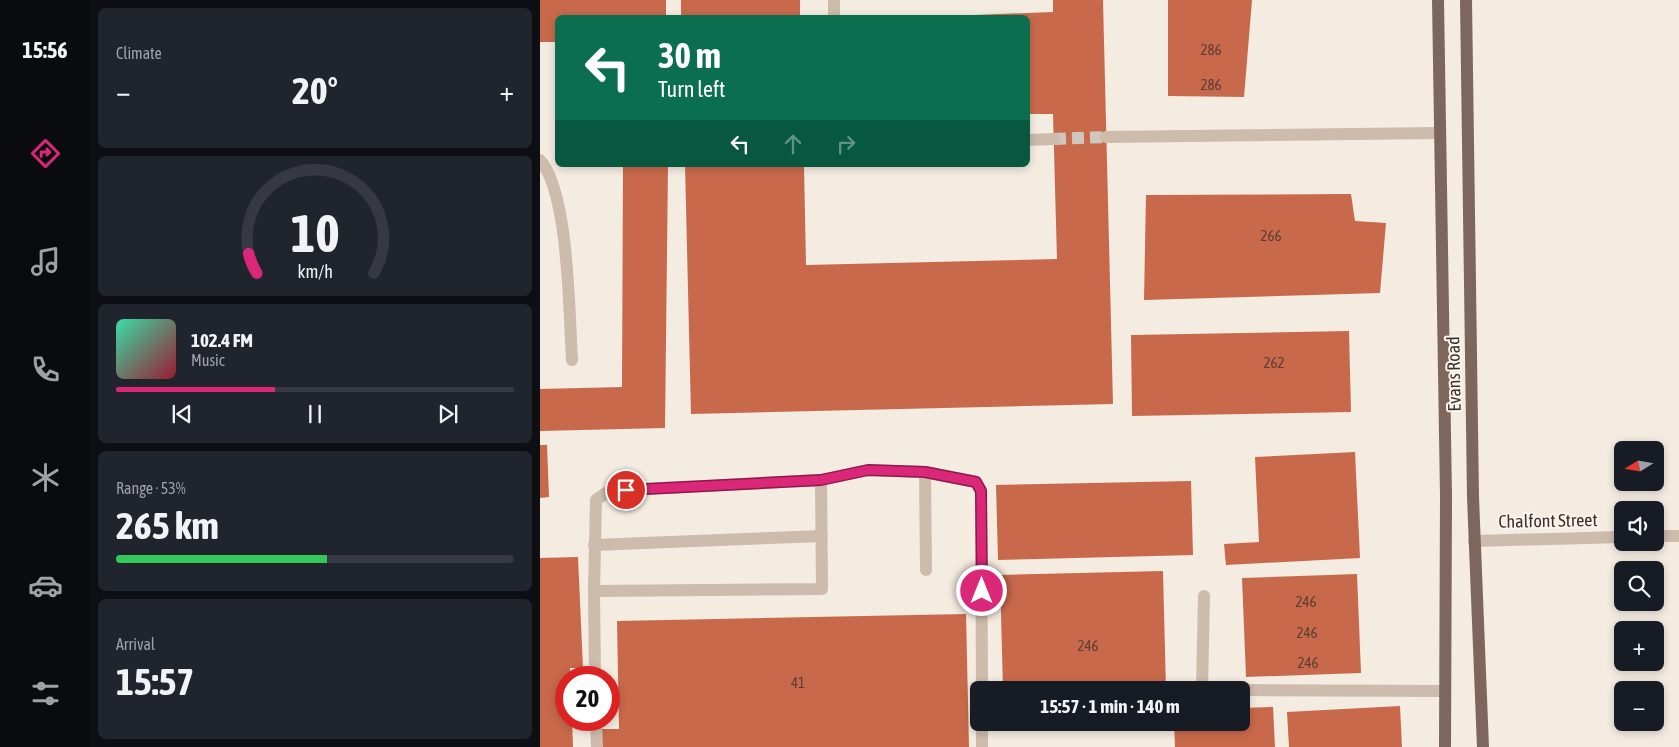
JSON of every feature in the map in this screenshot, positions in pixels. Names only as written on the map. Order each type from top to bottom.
[{"type":"main road","name":"Evans Road","points":[[1438,0],[1446,496],[1445,747]]},
{"type":"main road","name":"Evans Road","points":[[1466,0],[1474,541],[1483,747]]},
{"type":"street","points":[[834,0],[834,15]]},
{"type":"street","points":[[1106,137],[1440,133]]},
{"type":"street","points":[[1030,140],[1054,139]]},
{"type":"street","points":[[540,160],[557,197],[564,233],[572,360]]},
{"type":"street","points":[[595,666],[594,545],[596,500],[606,493],[626,490],[821,480],[868,470],[925,472],[976,482],[981,491],[982,681]]},
{"type":"street","points":[[925,472],[926,570]]},
{"type":"street","points":[[594,592],[822,588],[821,480]]},
{"type":"street","points":[[594,545],[822,536]]},
{"type":"street","points":[[1664,536],[1679,536]]},
{"type":"street","name":"Chalfont Street","points":[[1474,541],[1614,537]]},
{"type":"street","points":[[1202,681],[1204,596]]},
{"type":"street","points":[[1250,690],[1445,691]]},
{"type":"street","points":[[596,731],[597,747]]},
{"type":"street","points":[[982,731],[982,747]]},
{"type":"building","points":[[540,0],[666,0],[666,15],[555,15],[555,42],[540,42]]},
{"type":"building","points":[[681,0],[800,0],[800,15],[681,15]]},
{"type":"building","points":[[1053,0],[1103,0],[1113,404],[691,414],[685,167],[804,167],[806,265],[1057,259],[1053,114],[1030,114],[1030,15],[976,15],[1053,12]]},
{"type":"building","points":[[1168,0],[1252,0],[1244,97],[1168,96]]},
{"type":"building","points":[[623,167],[668,167],[665,428],[540,431],[540,389],[622,387]]},
{"type":"building","points":[[1351,194],[1355,221],[1386,223],[1380,293],[1144,300],[1146,195]]},
{"type":"building","points":[[1349,331],[1351,412],[1132,416],[1131,335]]},
{"type":"building","points":[[540,445],[547,445],[549,497],[540,498]]},
{"type":"building","points":[[1355,452],[1360,558],[1226,565],[1224,544],[1259,542],[1255,457]]},
{"type":"building","points":[[1191,481],[1193,555],[998,560],[996,485]]},
{"type":"building","points":[[578,557],[583,666],[555,666],[555,731],[572,731],[573,747],[540,747],[540,558]]},
{"type":"building","points":[[1163,571],[1166,681],[1003,681],[1000,575]]},
{"type":"building","points":[[1357,574],[1361,673],[1246,677],[1242,578]]},
{"type":"building","points":[[966,614],[969,747],[599,747],[599,731],[620,731],[620,666],[618,666],[617,621]]},
{"type":"building","points":[[1400,706],[1402,747],[1289,747],[1287,712]]},
{"type":"building","points":[[1273,707],[1275,747],[1175,747],[1174,731],[1250,731],[1250,708]]},
{"type":"tunnel","points":[[1054,139],[1106,137]]},
{"type":"route","points":[[626,490],[821,480],[868,470],[925,472],[965,478],[976,482],[981,491],[982,591]]}]
